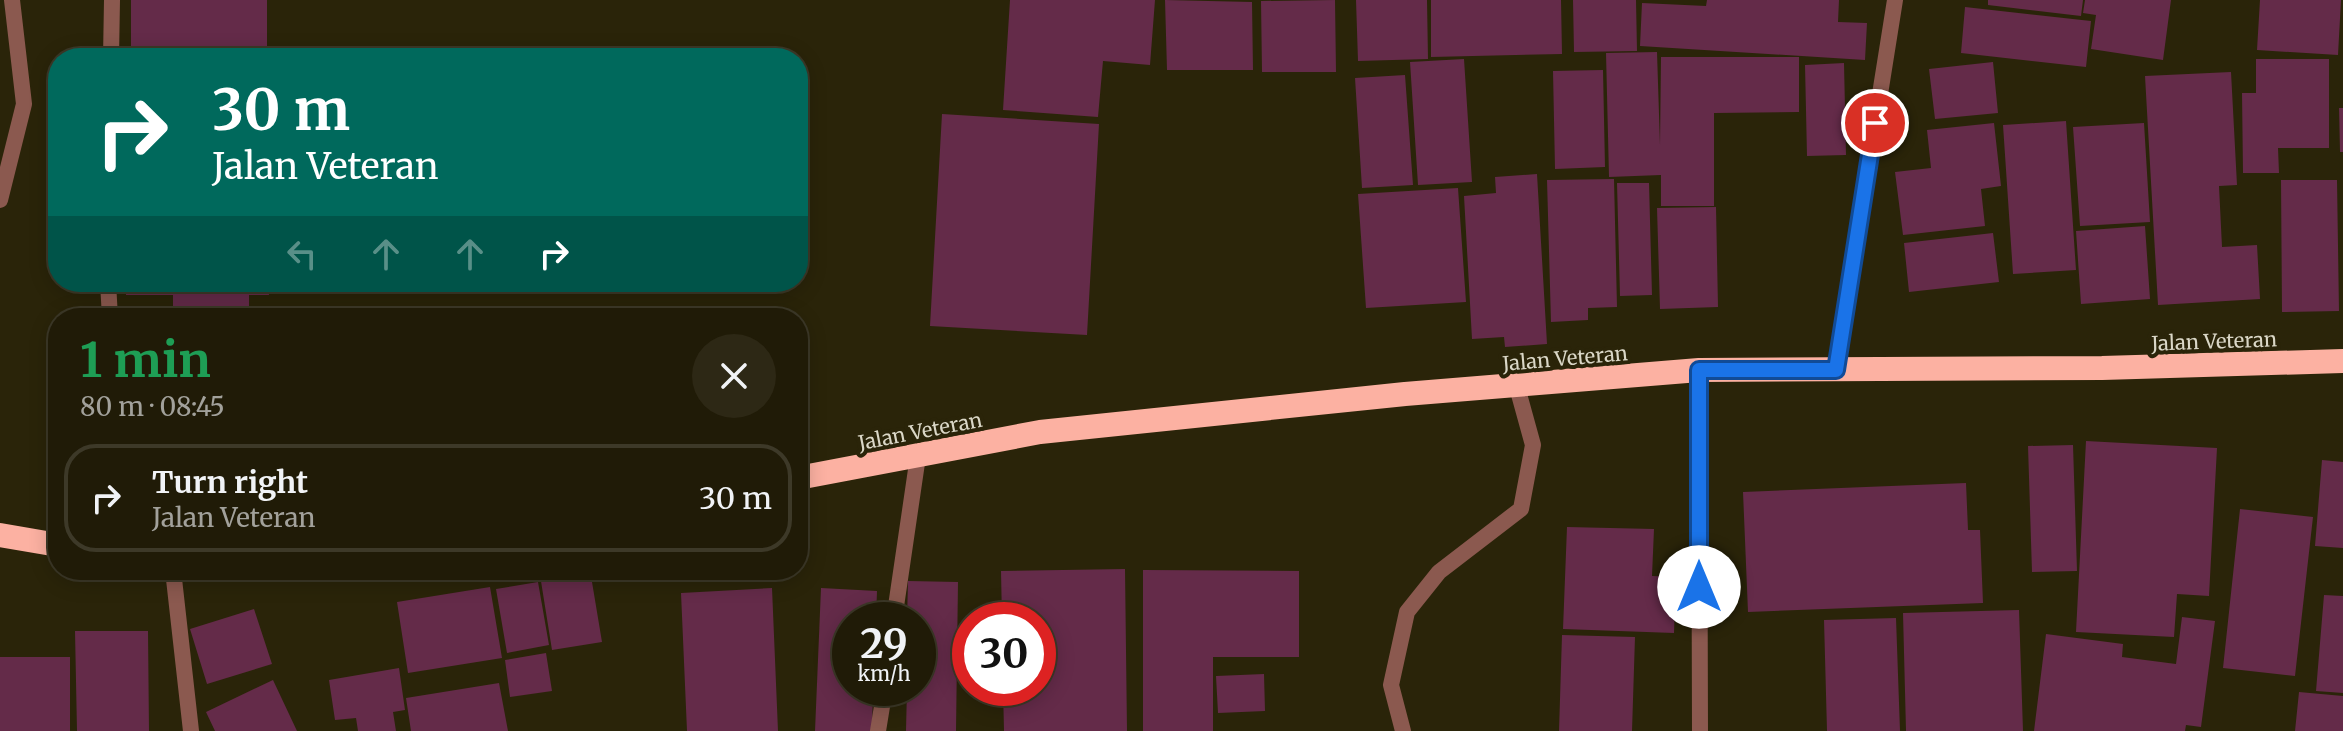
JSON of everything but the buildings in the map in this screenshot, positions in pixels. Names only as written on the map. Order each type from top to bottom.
[{"type":"highway","name":"Jalan Veteran","points":[[808,476],[1040,432],[1405,394],[1699,370],[2102,368],[2343,361]]},
{"type":"highway","points":[[0,535],[48,543]]},
{"type":"street","points":[[0,200],[24,104],[12,0]]},
{"type":"street","points":[[111,48],[112,0]]},
{"type":"street","points":[[1836,370],[1895,0]]},
{"type":"street","points":[[1699,370],[1700,731]]},
{"type":"street","points":[[1403,731],[1391,685],[1407,612],[1439,572],[1521,509],[1533,445],[1517,387]]},
{"type":"street","points":[[897,602],[918,456]]},
{"type":"street","points":[[174,580],[191,731]]},
{"type":"street","points":[[878,731],[882,706]]},
{"type":"route","points":[[1699,587],[1699,370],[1836,370],[1875,123]]}]
